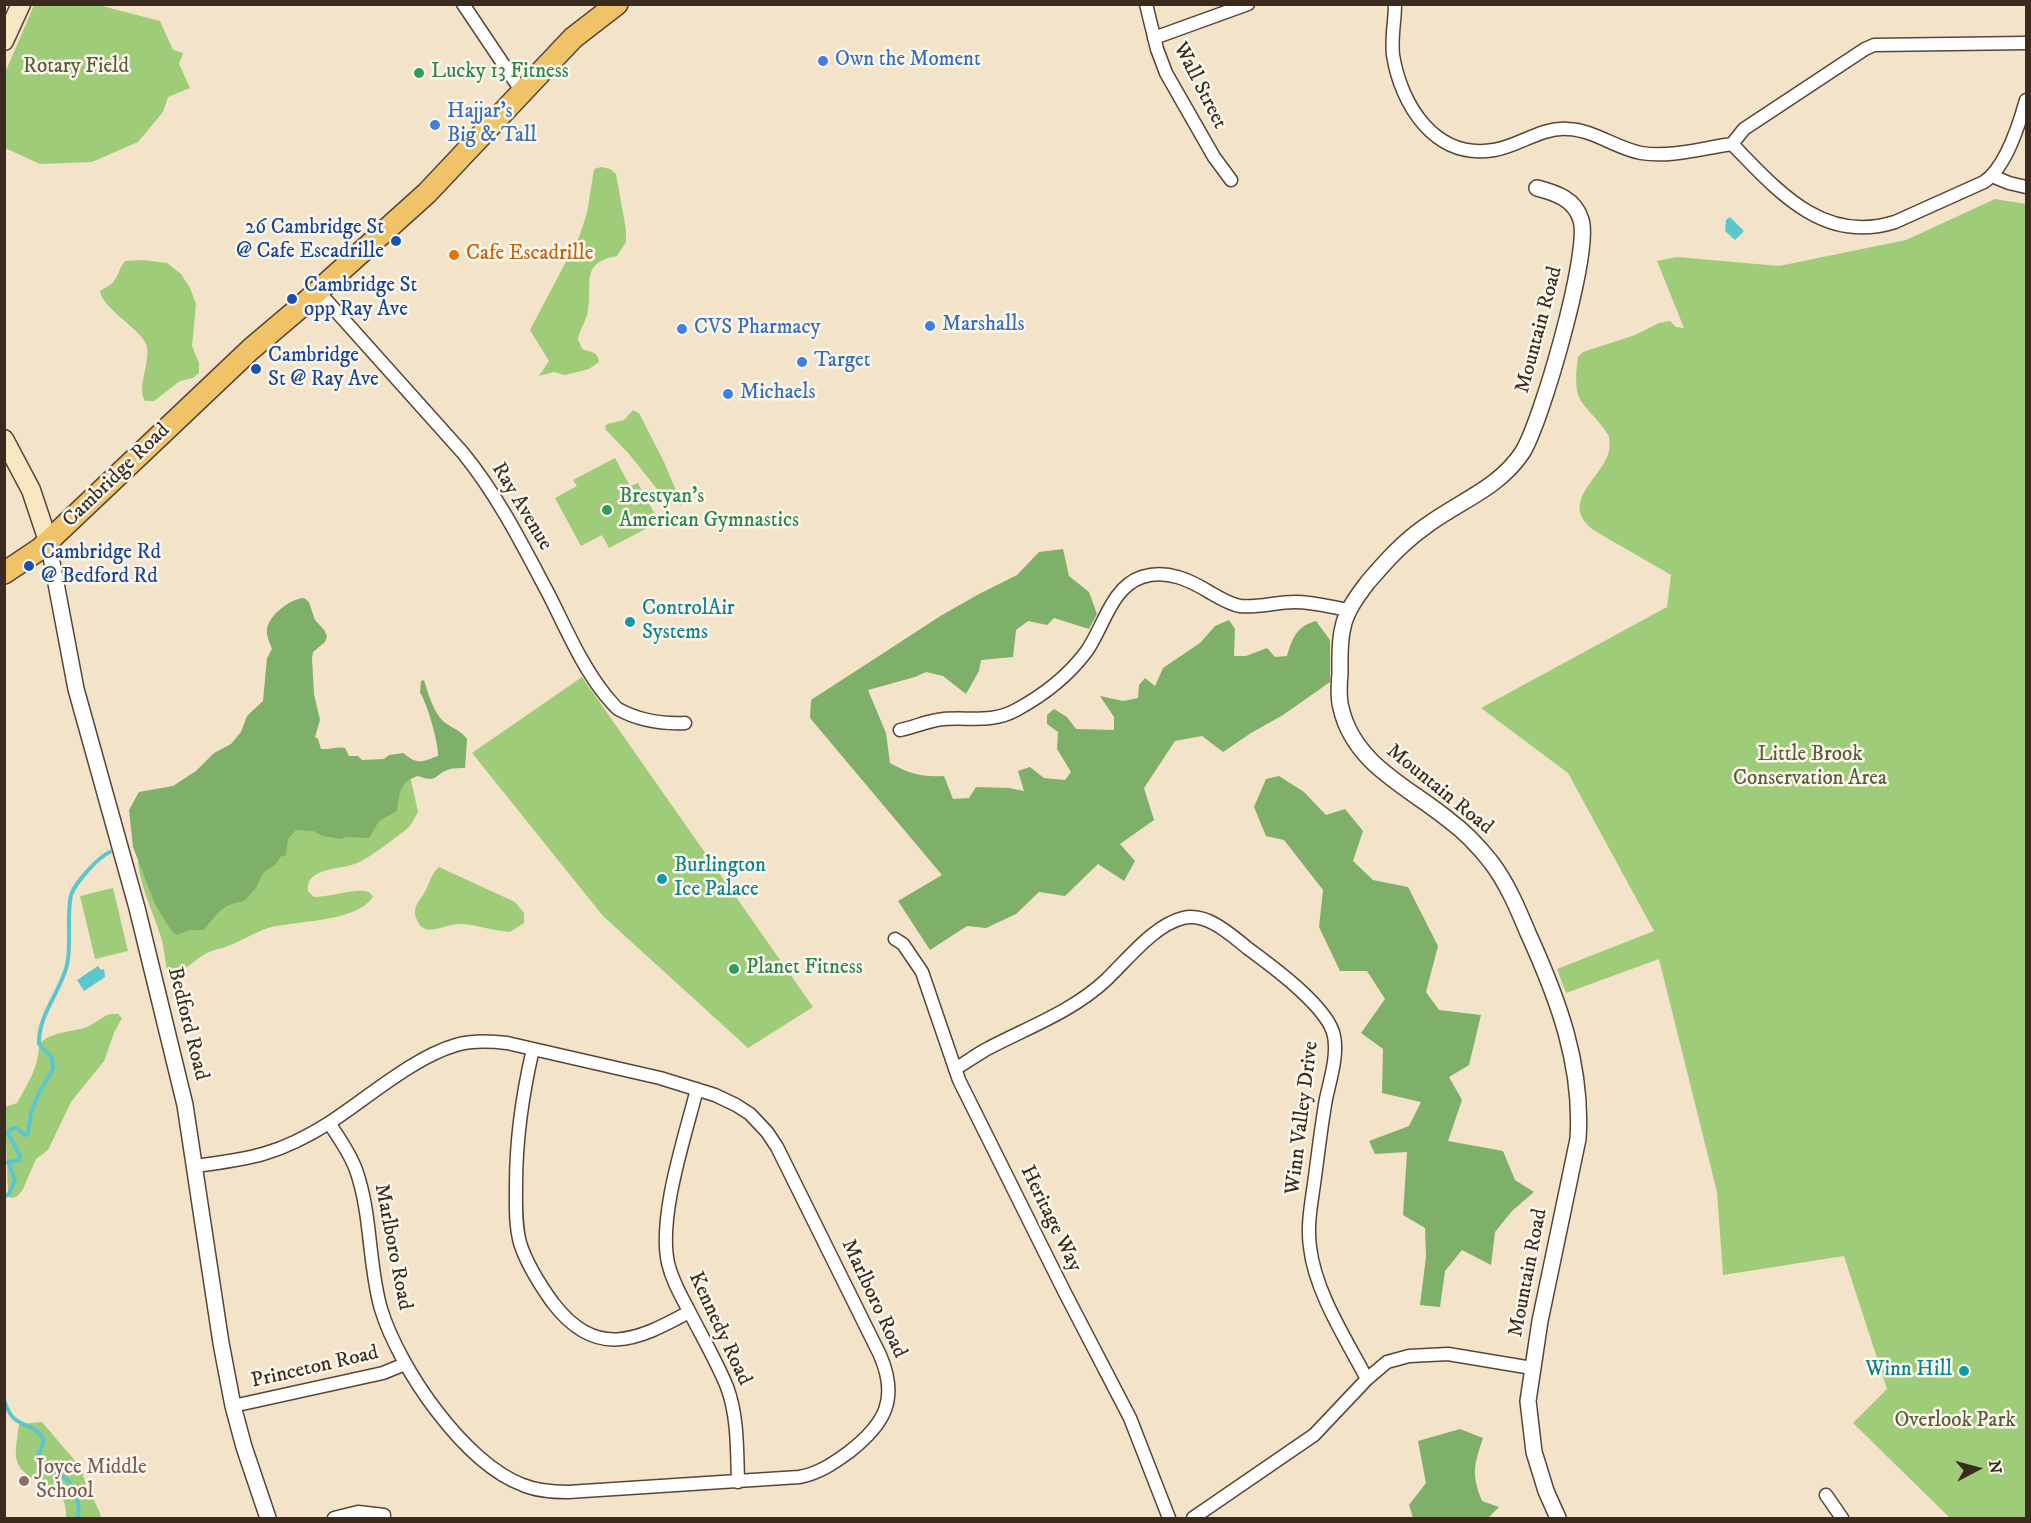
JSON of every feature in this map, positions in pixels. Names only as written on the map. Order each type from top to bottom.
[{"type":"highway","name":"Cambridge Road","points":[[4,573],[48,541],[225,373],[433,187],[573,38],[618,4]]},
{"type":"main road","points":[[4,41],[21,4]]},
{"type":"main road","points":[[4,439],[31,490],[48,541]]},
{"type":"street","points":[[463,4],[522,92]]},
{"type":"street","name":"Wall Street","points":[[1146,4],[1154,38],[1169,79],[1214,157],[1231,180]]},
{"type":"street","points":[[1154,38],[1248,4]]},
{"type":"street","points":[[1395,4],[1392,36],[1394,56],[1401,85],[1411,109],[1424,126],[1442,141],[1462,149],[1478,152],[1498,149],[1540,132],[1561,128],[1586,131],[1619,147],[1641,153],[1655,154],[1732,144],[1744,129],[1874,45],[2026,43]]},
{"type":"street","points":[[1732,144],[1778,192],[1797,206],[1816,217],[1846,226],[1868,228],[1895,222],[1992,176],[2007,150],[2026,100]]},
{"type":"street","points":[[1992,176],[2026,187]]},
{"type":"street","name":"Mountain Road","points":[[1537,188],[1557,193],[1572,205],[1581,220],[1583,243],[1553,368],[1536,426],[1521,454],[1502,475],[1427,525],[1395,550],[1366,585],[1349,610],[1342,627],[1339,686],[1340,707],[1359,748],[1370,762],[1386,776],[1452,822],[1492,864],[1516,906],[1541,962],[1570,1050],[1578,1088],[1580,1113],[1578,1139],[1540,1321],[1528,1401],[1533,1449],[1545,1491],[1558,1518]]},
{"type":"street","name":"Ray Avenue","points":[[318,291],[480,475],[516,533],[581,659],[595,682],[616,708],[643,719],[685,723]]},
{"type":"street","name":"Bedford Road","points":[[48,541],[76,689],[146,943],[183,1094],[220,1343],[244,1448],[268,1518]]},
{"type":"street","points":[[900,729],[945,719],[983,719],[1003,716],[1041,695],[1077,663],[1092,643],[1120,594],[1142,577],[1151,575],[1191,580],[1224,601],[1240,606],[1293,602],[1349,610]]},
{"type":"street","name":"Winn Valley Drive","points":[[955,1069],[985,1050],[1087,996],[1146,941],[1171,923],[1184,918],[1194,917],[1212,922],[1267,962],[1309,998],[1327,1021],[1334,1035],[1335,1053],[1322,1121],[1308,1228],[1309,1246],[1318,1281],[1367,1379]]},
{"type":"street","name":"Heritage Way","points":[[895,939],[903,944],[922,972],[955,1069],[1064,1291],[1130,1418],[1168,1518]]},
{"type":"street","name":"Marlboro Road","points":[[195,1166],[274,1153],[329,1123],[411,1068],[448,1048],[464,1043],[484,1041],[507,1043],[698,1089],[742,1108],[757,1120],[772,1140],[791,1174],[886,1368],[889,1383],[888,1402],[880,1421],[863,1441],[843,1456],[806,1476],[568,1492],[547,1491],[522,1485],[490,1466],[450,1427],[429,1402],[405,1364],[381,1307],[368,1221],[357,1173],[329,1123]]},
{"type":"street","points":[[533,1049],[518,1124],[516,1199],[520,1242],[533,1273],[548,1296],[570,1322],[587,1334],[598,1337],[614,1340],[631,1338],[655,1330],[689,1312]]},
{"type":"street","name":"Kennedy Road","points":[[698,1089],[677,1169],[665,1231],[666,1253],[671,1274],[722,1376],[731,1399],[738,1482]]},
{"type":"street","points":[[1193,1518],[1314,1435],[1367,1379],[1387,1362],[1425,1354],[1448,1354],[1532,1368]]},
{"type":"street","name":"Princeton Road","points":[[233,1407],[383,1373],[405,1364]]},
{"type":"street","points":[[1826,1496],[1842,1518]]},
{"type":"street","points":[[334,1518],[358,1512],[384,1515]]},
{"type":"green space","name":"Rotary Field","points":[[34,5],[98,5],[160,21],[173,50],[183,53],[179,64],[190,88],[168,97],[163,112],[138,142],[92,162],[40,164],[5,148],[5,73]]},
{"type":"green space","points":[[601,167],[610,169],[616,174],[626,242],[617,256],[597,264],[590,276],[588,311],[578,339],[582,349],[595,354],[599,362],[589,369],[565,375],[554,372],[539,376],[549,361],[530,330],[579,237],[587,213],[594,169]]},
{"type":"green space","name":"Little Brook Conservation Area","points":[[1995,199],[2026,204],[2026,1518],[1950,1518],[1853,1423],[1887,1389],[1844,1256],[1723,1275],[1717,1192],[1659,959],[1566,993],[1557,969],[1654,931],[1568,773],[1481,708],[1667,607],[1671,575],[1595,531],[1584,521],[1580,510],[1581,501],[1605,461],[1609,451],[1609,436],[1578,395],[1576,374],[1578,357],[1583,352],[1635,335],[1659,323],[1670,321],[1676,327],[1684,328],[1657,261],[1677,257],[1779,266],[1906,240]]},
{"type":"green space","points":[[143,260],[167,263],[181,274],[196,304],[192,346],[199,363],[199,373],[193,378],[180,381],[154,401],[145,401],[142,388],[147,358],[146,344],[136,331],[107,304],[100,291],[113,283],[125,261]]},
{"type":"green space","points":[[633,410],[639,413],[664,462],[682,505],[672,504],[665,499],[629,454],[606,430],[607,424],[624,420]]},
{"type":"green space","name":"Brestyan's American Gymnastics","points":[[615,458],[630,486],[638,483],[659,522],[609,548],[602,535],[581,546],[555,498],[577,486],[573,480]]},
{"type":"green space","points":[[1063,549],[1069,576],[1089,592],[1097,614],[1089,629],[1054,618],[1047,625],[1028,621],[1016,630],[1013,657],[981,660],[979,671],[966,694],[943,676],[926,672],[868,690],[886,733],[890,763],[916,774],[944,776],[953,799],[969,798],[976,787],[1024,791],[1018,771],[1030,767],[1044,778],[1065,780],[1071,772],[1057,749],[1058,732],[1047,724],[1047,715],[1054,709],[1067,717],[1076,729],[1114,730],[1114,717],[1100,696],[1123,701],[1138,698],[1139,685],[1145,678],[1155,686],[1163,668],[1200,643],[1215,626],[1229,620],[1235,629],[1234,656],[1246,656],[1267,648],[1275,657],[1287,656],[1296,634],[1304,626],[1316,621],[1330,640],[1330,682],[1283,715],[1223,752],[1202,736],[1175,741],[1144,788],[1154,820],[1120,844],[1135,861],[1124,881],[1098,864],[1065,896],[1039,892],[1016,914],[986,928],[967,926],[930,950],[898,901],[942,875],[810,718],[811,700],[942,615],[1017,575],[1039,552]]},
{"type":"green space","points":[[304,598],[309,602],[315,620],[325,631],[327,637],[325,642],[313,652],[312,658],[314,694],[320,720],[315,737],[321,749],[345,748],[349,756],[358,756],[362,760],[384,759],[389,755],[403,753],[416,761],[438,756],[432,724],[420,693],[421,681],[424,680],[439,717],[467,739],[465,768],[450,769],[433,779],[418,776],[407,781],[400,794],[397,811],[379,821],[369,838],[340,839],[323,836],[313,831],[296,830],[288,839],[286,855],[280,857],[276,864],[263,873],[256,888],[244,901],[225,907],[204,930],[191,930],[176,935],[155,904],[133,847],[129,810],[139,792],[173,786],[196,771],[214,753],[231,744],[241,732],[247,716],[263,701],[267,658],[272,649],[267,634],[269,624],[281,609],[293,601]]},
{"type":"green space","points":[[582,677],[813,1007],[748,1048],[603,916],[472,753]]},
{"type":"green space","points":[[405,770],[411,780],[418,812],[409,826],[362,861],[318,873],[309,883],[308,891],[314,897],[354,891],[368,892],[373,897],[364,905],[353,912],[339,916],[268,928],[231,945],[206,953],[185,968],[167,971],[161,939],[138,867],[140,848],[260,849]]},
{"type":"green space","points":[[1279,776],[1304,792],[1326,815],[1345,809],[1363,831],[1353,861],[1373,880],[1408,887],[1438,946],[1426,992],[1439,1010],[1481,1015],[1469,1065],[1449,1077],[1462,1100],[1448,1141],[1503,1151],[1515,1180],[1534,1192],[1512,1211],[1495,1232],[1491,1265],[1462,1250],[1445,1271],[1440,1307],[1420,1305],[1426,1257],[1425,1228],[1403,1215],[1407,1152],[1375,1154],[1369,1141],[1409,1126],[1421,1102],[1382,1093],[1383,1049],[1361,1033],[1385,999],[1367,971],[1340,971],[1319,927],[1323,890],[1284,840],[1266,836],[1254,807],[1266,779]]},
{"type":"green space","points":[[439,867],[515,902],[524,913],[524,923],[510,932],[459,924],[430,930],[420,926],[415,910],[433,874]]},
{"type":"green space","points":[[113,888],[128,951],[95,959],[80,896]]},
{"type":"green space","points":[[110,1014],[118,1014],[122,1018],[104,1061],[71,1102],[48,1150],[36,1159],[22,1191],[16,1197],[11,1198],[8,1196],[5,1107],[17,1103],[25,1089],[35,1068],[39,1044],[55,1035],[88,1027]]},
{"type":"green space","points":[[42,1422],[82,1469],[101,1518],[66,1518],[65,1505],[61,1496],[20,1467],[16,1457],[19,1424]]},
{"type":"green space","points":[[1460,1429],[1483,1438],[1476,1463],[1476,1484],[1482,1501],[1499,1507],[1488,1518],[1413,1518],[1409,1505],[1426,1483],[1418,1441]]},
{"type":"water","points":[[1730,217],[1744,231],[1735,240],[1725,231],[1726,220]]},
{"type":"water","points":[[98,966],[101,970],[104,969],[105,977],[84,991],[77,980]]},
{"type":"waterway","points":[[4,1197],[9,1194],[15,1180],[8,1162],[19,1160],[20,1156],[8,1133],[11,1129],[16,1128],[25,1135],[28,1134],[31,1113],[53,1069],[52,1058],[39,1044],[40,1033],[42,1023],[67,965],[71,895],[88,871],[99,859],[110,852]]},
{"type":"waterway","points":[[4,1400],[13,1417],[34,1429],[44,1440],[38,1456],[71,1484],[78,1500],[78,1518]]},
{"type":"place","name":"Own the Moment","points":[[823,61]]},
{"type":"place","name":"Lucky 13 Fitness","points":[[419,73]]},
{"type":"place","name":"Hajjar's Big & Tall","points":[[435,125]]},
{"type":"place","name":"26 Cambridge St @ Cafe Escadrille","points":[[396,241]]},
{"type":"place","name":"Cafe Escadrille","points":[[454,255]]},
{"type":"place","name":"Cambridge St opp Ray Ave","points":[[292,299]]},
{"type":"place","name":"Marshalls","points":[[930,326]]},
{"type":"place","name":"CVS Pharmacy","points":[[682,329]]},
{"type":"place","name":"Target","points":[[802,362]]},
{"type":"place","name":"Cambridge St @ Ray Ave","points":[[256,369]]},
{"type":"place","name":"Michaels","points":[[728,394]]},
{"type":"place","name":"Brestyan's American Gymnastics","points":[[607,510]]},
{"type":"place","name":"Cambridge Rd @ Bedford Rd","points":[[29,566]]},
{"type":"place","name":"ControlAir Systems","points":[[630,622]]},
{"type":"place","name":"Burlington Ice Palace","points":[[662,879]]},
{"type":"place","name":"Planet Fitness","points":[[734,969]]},
{"type":"place","name":"Winn Hill","points":[[1964,1371]]},
{"type":"place","name":"Joyce Middle School","points":[[24,1481]]},
{"type":"park label","name":"Overlook Park","points":[[1955,1422]]}]
